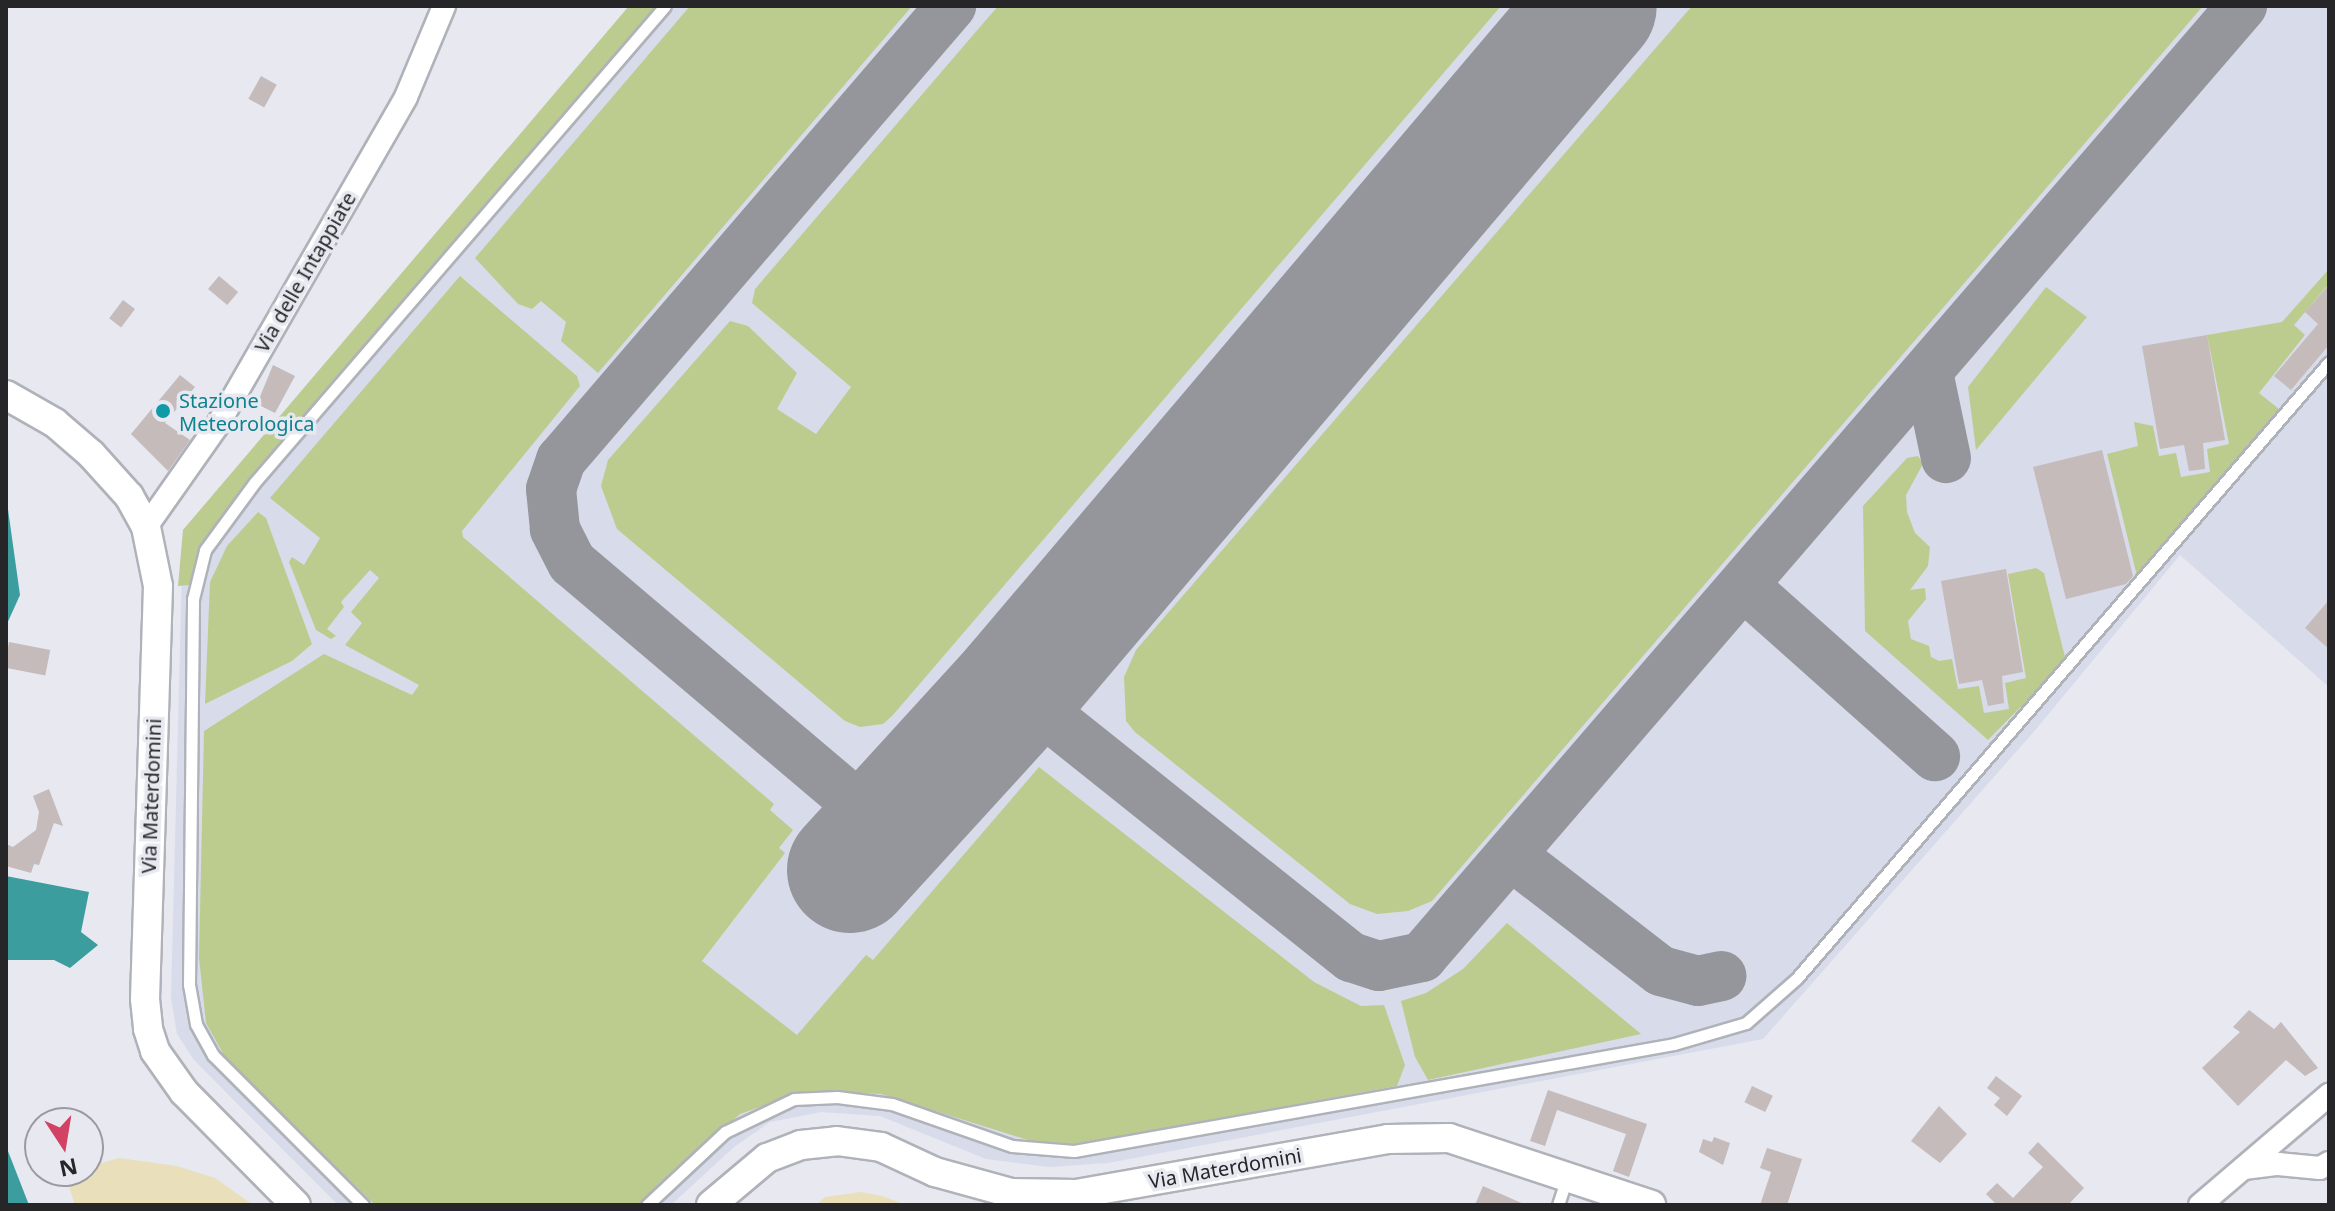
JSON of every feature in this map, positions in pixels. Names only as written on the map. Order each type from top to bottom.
[{"type":"street","name":"Via delle Intappiate","points":[[146,527],[217,426],[406,97],[444,6]]},
{"type":"street","name":"Via Materdomini","points":[[6,395],[55,423],[91,454],[129,496],[146,527],[158,586],[148,1029],[167,1071],[184,1092],[296,1205]]},
{"type":"street","points":[[2200,1205],[2329,1095]]},
{"type":"street","name":"Via Materdomini","points":[[711,1205],[767,1158],[801,1145],[837,1141],[881,1147],[935,1172],[1011,1193],[1076,1194],[1388,1139],[1449,1138],[1651,1205]]},
{"type":"street","points":[[2244,1168],[2278,1164],[2320,1168],[2329,1163]]},
{"type":"lane","points":[[363,1205],[213,1055],[196,1024],[189,985],[192,614],[205,550],[255,482],[665,6]]},
{"type":"lane","points":[[647,1205],[725,1132],[794,1099],[837,1097],[892,1104],[1012,1146],[1074,1151],[1674,1044],[1746,1023],[1808,966],[2329,362]]},
{"type":"lane","points":[[1558,1205],[1567,1177]]},
{"type":"shaded area","points":[[629,6],[2329,6],[2329,687],[2180,555],[2037,728],[1763,1039],[1108,1163],[1049,1167],[986,1159],[880,1116],[821,1112],[770,1122],[734,1147],[671,1205],[338,1205],[194,1060],[177,1034],[171,998],[183,530]]},
{"type":"green space","points":[[629,6],[664,6],[207,540],[190,585],[178,586],[183,530]]},
{"type":"green space","points":[[690,6],[912,6],[598,373],[561,341],[566,322],[541,301],[532,309],[518,304],[475,258]]},
{"type":"green space","points":[[998,6],[1501,6],[893,715],[883,724],[860,727],[845,721],[617,529],[601,486],[608,460],[730,321],[748,326],[797,373],[777,409],[816,434],[851,387],[752,303],[755,289]]},
{"type":"green space","points":[[1692,6],[2203,6],[1432,901],[1408,911],[1377,914],[1350,904],[1135,732],[1126,721],[1124,677],[1136,650]]},
{"type":"green space","points":[[2329,269],[2329,284],[2294,325],[2305,335],[2259,393],[2279,409],[2138,580],[2107,454],[2138,446],[2134,422],[2153,426],[2159,456],[2176,453],[2181,477],[2210,472],[2207,449],[2229,444],[2207,335],[2282,322]]},
{"type":"green space","points":[[460,276],[577,376],[580,386],[462,531],[463,537],[774,804],[770,810],[793,830],[779,848],[785,853],[702,961],[797,1035],[866,955],[873,960],[1039,767],[1314,982],[1361,1006],[1384,1005],[1405,1065],[1397,1086],[1077,1144],[1031,1141],[881,1094],[805,1091],[740,1114],[639,1205],[375,1205],[225,1057],[206,1023],[199,958],[204,731],[324,654],[412,695],[419,685],[345,645],[362,623],[351,612],[379,578],[370,570],[341,602],[344,607],[327,629],[336,636],[331,639],[316,630],[289,562],[292,557],[304,565],[320,538],[270,498]]},
{"type":"green space","points":[[2046,287],[2087,317],[1976,450],[1968,387]]},
{"type":"green space","points":[[1918,456],[1923,464],[1906,495],[1907,512],[1915,533],[1930,547],[1928,566],[1910,590],[1925,588],[1926,599],[1908,621],[1911,639],[1929,646],[1931,657],[1939,661],[1952,659],[1958,689],[1979,686],[1984,713],[2009,709],[2005,683],[2026,678],[2008,574],[2036,568],[2044,573],[2066,661],[1988,740],[1865,631],[1863,506],[1907,458]]},
{"type":"green space","points":[[258,512],[266,518],[312,644],[292,661],[205,704],[210,582],[227,546]]},
{"type":"green space","points":[[1507,923],[1641,1034],[1428,1080],[1415,1057],[1401,1001],[1426,993],[1463,969]]},
{"type":"sand","points":[[119,1158],[177,1166],[215,1178],[253,1205],[75,1205],[69,1187],[104,1187],[104,1162]]},
{"type":"sand","points":[[861,1192],[906,1205],[816,1205],[825,1197]]},
{"type":"water","points":[[6,495],[20,595],[6,626]]},
{"type":"water","points":[[6,876],[89,892],[81,932],[98,945],[70,968],[54,960],[6,960]]},
{"type":"water","points":[[6,1146],[29,1205],[6,1205]]},
{"type":"building","points":[[261,76],[277,85],[264,107],[248,99]]},
{"type":"building","points":[[219,276],[238,292],[227,305],[208,289]]},
{"type":"building","points":[[2329,285],[2329,345],[2291,390],[2274,376],[2318,324],[2305,312]]},
{"type":"building","points":[[123,300],[135,309],[121,327],[109,318]]},
{"type":"building","points":[[2207,335],[2225,440],[2203,443],[2205,469],[2189,471],[2184,445],[2160,449],[2142,346]]},
{"type":"building","points":[[273,365],[295,376],[275,413],[257,404]]},
{"type":"building","points":[[180,375],[195,387],[165,423],[190,440],[168,471],[131,434]]},
{"type":"building","points":[[2102,450],[2133,576],[2126,584],[2066,599],[2033,467]]},
{"type":"building","points":[[2006,569],[2023,672],[2002,676],[2004,703],[1988,706],[1982,680],[1959,684],[1941,581]]},
{"type":"building","points":[[2329,600],[2329,649],[2305,628]]},
{"type":"building","points":[[9,642],[50,650],[45,676],[6,668]]},
{"type":"building","points":[[49,789],[63,826],[54,823],[39,865],[34,864],[31,873],[6,866],[6,844],[13,847],[36,830],[39,812],[33,796]]},
{"type":"building","points":[[2249,1010],[2274,1029],[2281,1022],[2318,1068],[2305,1076],[2286,1060],[2238,1106],[2202,1068],[2240,1032],[2233,1027]]},
{"type":"building","points":[[1996,1076],[2022,1096],[2007,1116],[1994,1105],[2000,1098],[1987,1088]]},
{"type":"building","points":[[1752,1086],[1773,1096],[1765,1112],[1744,1102]]},
{"type":"building","points":[[1548,1090],[1647,1124],[1629,1177],[1613,1171],[1626,1134],[1557,1110],[1545,1146],[1530,1141]]},
{"type":"building","points":[[1939,1106],[1967,1134],[1940,1163],[1911,1141]]},
{"type":"building","points":[[1714,1137],[1730,1143],[1723,1165],[1699,1152],[1703,1139],[1712,1142]]},
{"type":"building","points":[[2038,1142],[2084,1188],[2068,1205],[1997,1205],[1986,1194],[1997,1183],[2013,1198],[2043,1167],[2028,1153]]},
{"type":"building","points":[[1767,1148],[1802,1159],[1787,1205],[1760,1205],[1771,1172],[1760,1168]]},
{"type":"building","points":[[1483,1186],[1526,1205],[1475,1205]]},
{"type":"taxiway","points":[[885,828],[572,563],[555,529],[551,489],[561,460],[951,6]]},
{"type":"taxiway","points":[[1015,689],[1351,957],[1379,966],[1422,957],[2242,6]]},
{"type":"taxiway","points":[[1928,372],[1946,458]]},
{"type":"taxiway","points":[[1744,586],[1935,756]]},
{"type":"taxiway","points":[[1512,856],[1661,971],[1698,981],[1721,976]]},
{"type":"runway","points":[[850,870],[1015,689],[1594,6]]},
{"type":"place","name":"Stazione Meteorologica","points":[[163,411]]}]
